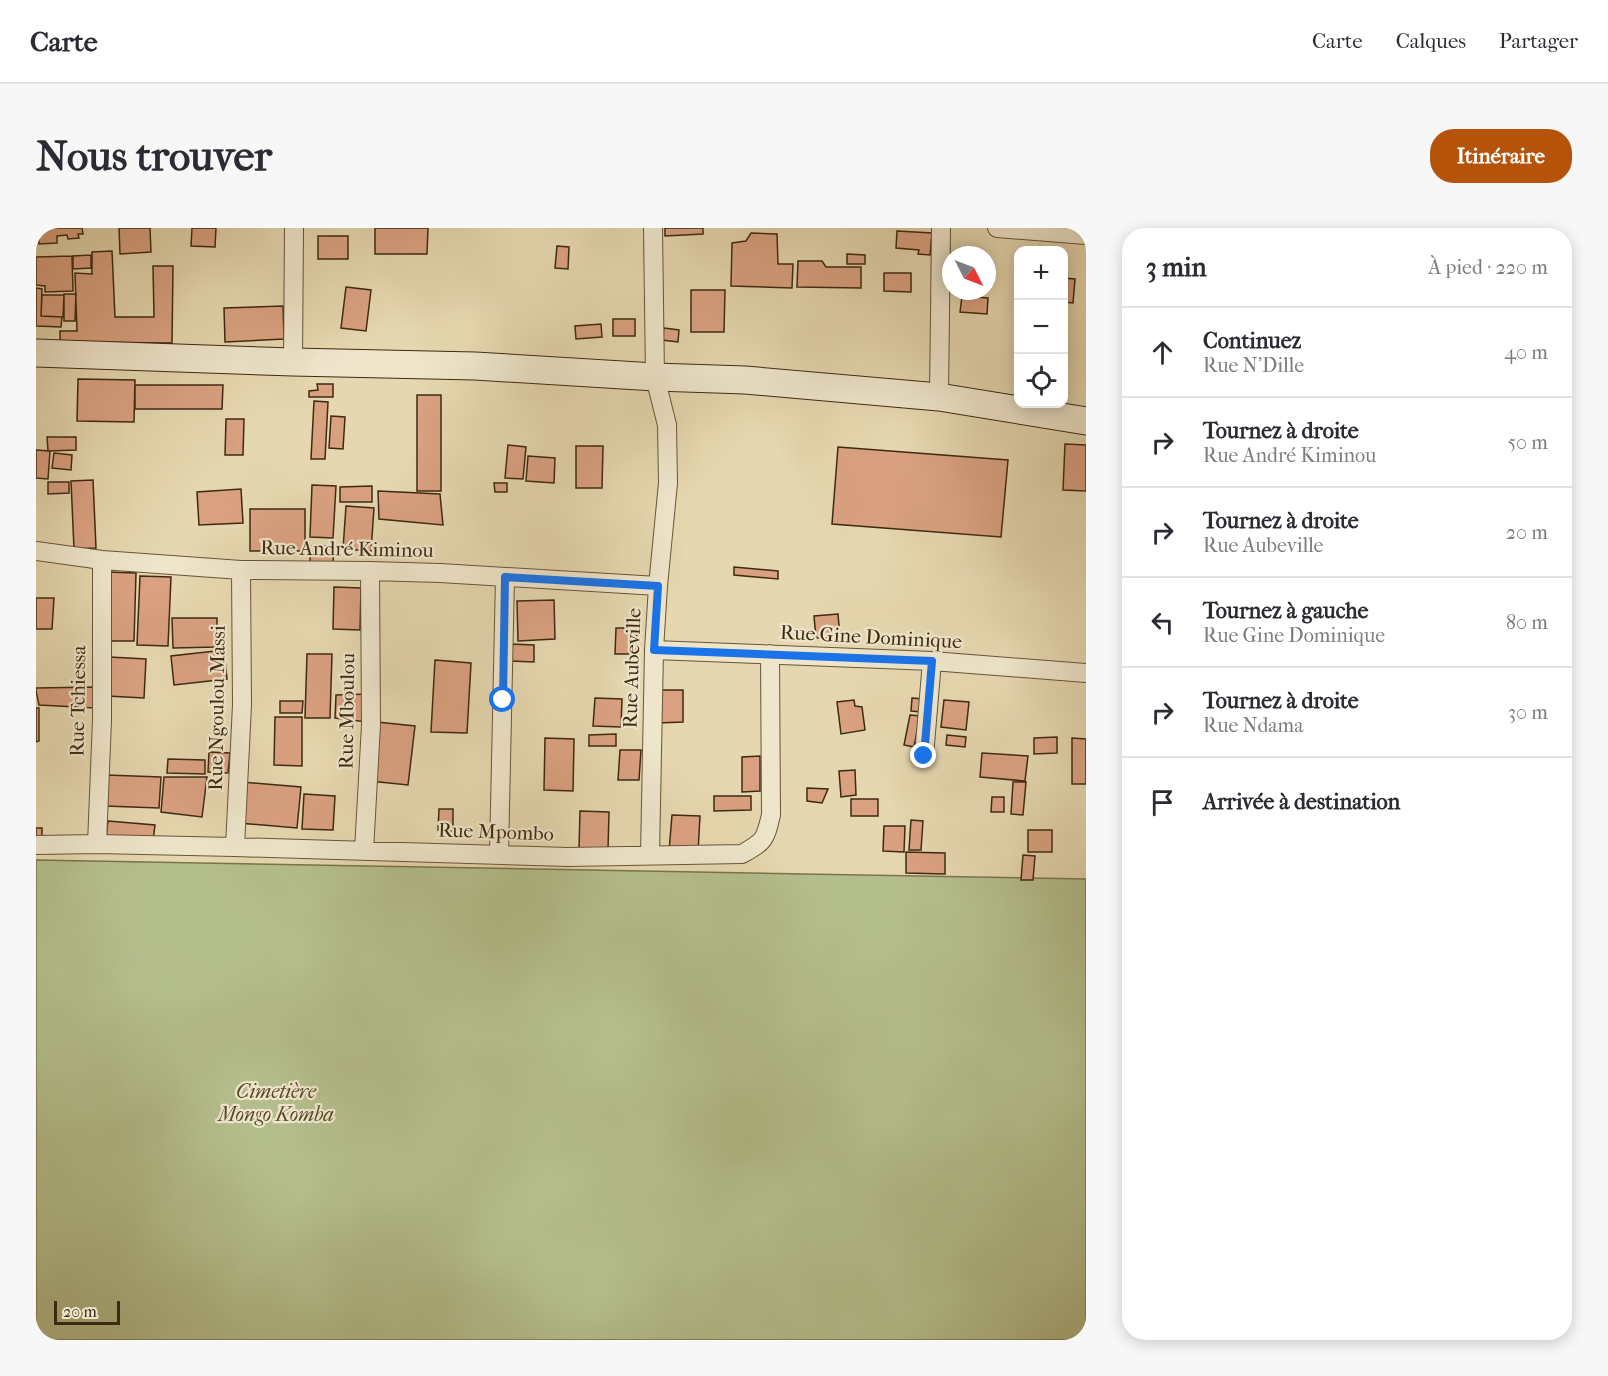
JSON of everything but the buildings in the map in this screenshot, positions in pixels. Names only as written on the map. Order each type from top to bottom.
[{"type":"street","points":[[293,362],[294,228]]},
{"type":"street","name":"Rue Aubeville","points":[[650,855],[654,650],[668,483],[667,425],[655,377],[653,228]]},
{"type":"street","points":[[939,397],[941,228]]},
{"type":"street","points":[[997,228],[1086,235]]},
{"type":"street","points":[[36,353],[475,366],[745,380],[939,397],[1086,420]]},
{"type":"street","name":"Rue André Kiminou","points":[[36,551],[102,560],[241,570],[370,571],[658,586]]},
{"type":"street","name":"Rue Tchiessa","points":[[97,844],[102,720],[102,560]]},
{"type":"street","name":"Rue Ngoulou Massi","points":[[235,847],[242,705],[241,570]]},
{"type":"street","name":"Rue Mboulou","points":[[364,851],[371,724],[370,571]]},
{"type":"street","points":[[500,854],[505,577]]},
{"type":"street","name":"Rue Gine Dominique","points":[[654,650],[932,661],[1086,673]]},
{"type":"street","name":"Rue Mpombo","points":[[36,845],[235,847],[568,857],[742,854],[765,838],[771,815],[770,654]]},
{"type":"street","points":[[924,756],[932,661]]},
{"type":"green space","name":"Cimetière Mongo Komba","points":[[36,860],[1086,879],[1086,1340],[36,1340]]},
{"type":"route","points":[[503,700],[505,577],[658,586],[654,650],[932,661],[924,756]]}]
